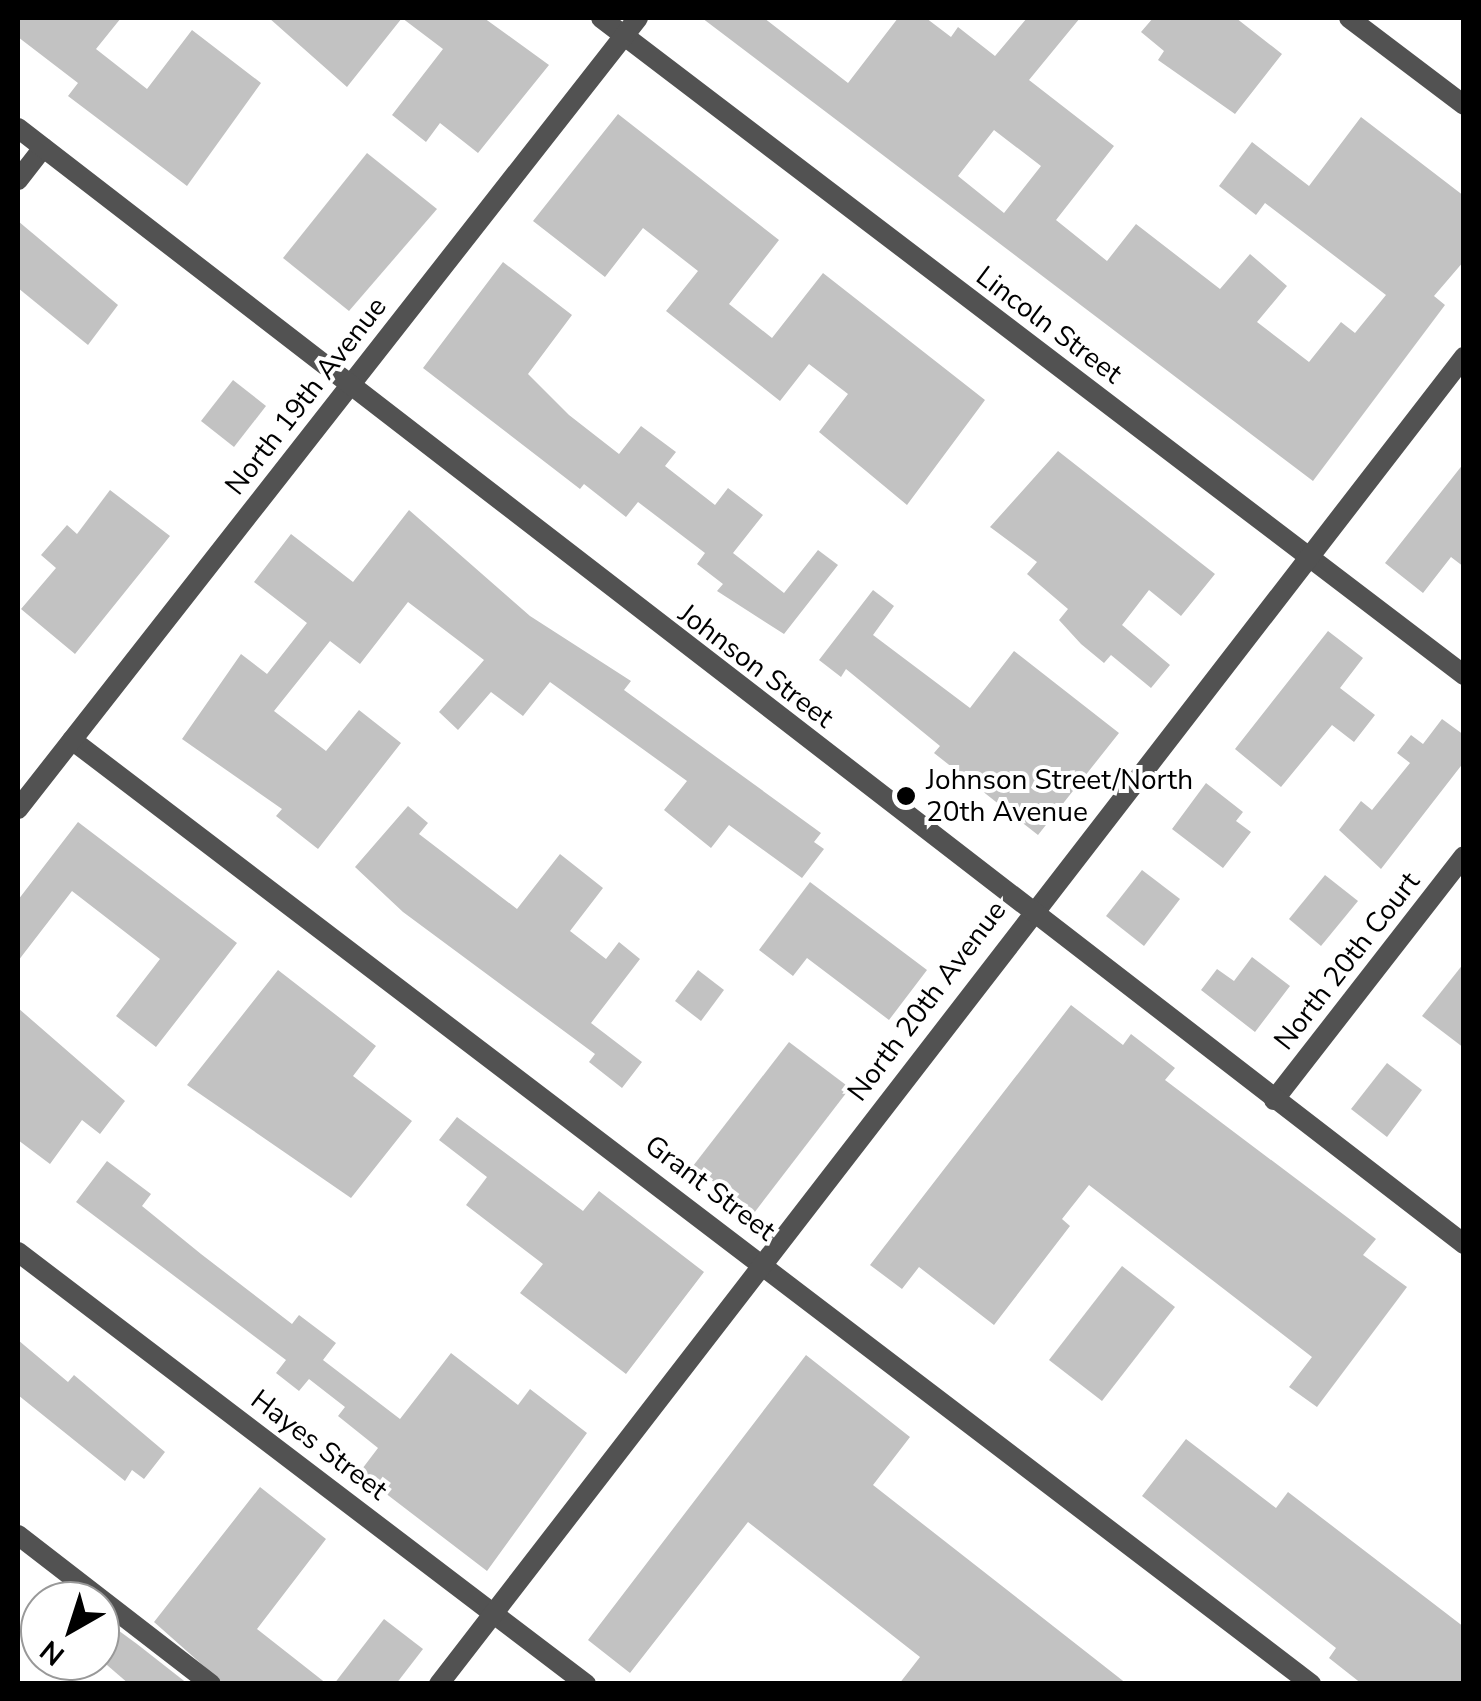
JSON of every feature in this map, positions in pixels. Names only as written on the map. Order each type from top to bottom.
[{"type":"street","name":"Lincoln Street","points":[[601,18],[1464,676]]},
{"type":"street","name":"North 19th Avenue","points":[[18,809],[638,18]]},
{"type":"street","points":[[1349,18],[1464,105]]},
{"type":"street","name":"Johnson Street","points":[[18,128],[346,389],[1464,1244]]},
{"type":"street","points":[[18,180],[43,148]]},
{"type":"street","name":"North 20th Avenue","points":[[439,1684],[1030,910],[1464,356]]},
{"type":"street","name":"Grant Street","points":[[72,740],[1311,1684]]},
{"type":"street","name":"North 20th Court","points":[[1274,1100],[1464,856]]},
{"type":"street","name":"Hayes Street","points":[[18,1252],[586,1684]]},
{"type":"street","points":[[18,1534],[211,1684]]},
{"type":"building","points":[[18,18],[121,18],[96,49],[147,89],[192,30],[261,83],[187,186],[68,96],[78,83],[18,37]]},
{"type":"building","points":[[269,18],[402,18],[347,87]]},
{"type":"building","points":[[402,18],[484,18],[549,65],[478,153],[440,123],[426,142],[392,115],[443,49]]},
{"type":"building","points":[[702,18],[764,18],[848,83],[898,18],[926,18],[951,37],[958,27],[995,56],[1027,18],[1080,18],[1029,80],[1114,146],[1056,220],[1107,261],[1136,224],[1220,289],[1250,254],[1287,286],[1257,322],[1309,362],[1341,322],[1355,333],[1386,295],[1265,203],[1256,215],[1219,186],[1252,142],[1309,186],[1361,117],[1464,196],[1464,261],[1434,296],[1445,305],[1313,481]],"holes":[[[994,130],[1041,166],[1004,213],[958,176]]]},
{"type":"building","points":[[1153,18],[1236,18],[1282,54],[1235,114],[1158,60],[1164,51],[1141,32]]},
{"type":"building","points":[[618,114],[779,240],[729,304],[772,338],[823,273],[985,400],[907,505],[819,432],[848,394],[809,364],[780,401],[666,311],[698,271],[643,228],[605,277],[533,221]]},
{"type":"building","points":[[367,153],[437,209],[349,311],[283,258]]},
{"type":"building","points":[[18,221],[118,305],[88,345],[18,288]]},
{"type":"building","points":[[503,262],[572,315],[528,374],[569,415],[619,454],[641,426],[676,452],[665,466],[715,505],[728,488],[763,515],[733,553],[784,593],[818,550],[838,565],[784,634],[717,591],[723,584],[697,564],[705,553],[638,502],[626,517],[584,484],[580,489],[423,368]]},
{"type":"building","points":[[233,380],[266,406],[234,447],[201,421]]},
{"type":"building","points":[[1058,451],[1215,574],[1181,616],[1149,590],[1122,625],[1170,665],[1151,688],[1111,655],[1104,663],[1081,644],[1059,620],[1068,609],[1027,574],[1037,562],[990,527]]},
{"type":"building","points":[[1464,463],[1464,567],[1451,557],[1423,593],[1385,563]]},
{"type":"building","points":[[110,490],[170,536],[75,654],[21,609],[56,568],[41,555],[67,525],[77,534]]},
{"type":"building","points":[[409,510],[530,616],[631,681],[624,690],[821,833],[814,842],[824,849],[802,878],[729,825],[711,848],[664,810],[687,781],[550,682],[523,716],[491,692],[458,730],[439,712],[484,660],[408,602],[360,664],[330,641],[274,711],[326,751],[359,710],[401,743],[318,849],[276,816],[282,809],[182,739],[241,654],[267,674],[307,623],[254,582],[291,534],[353,582]]},
{"type":"building","points":[[873,590],[894,606],[873,635],[970,708],[1014,651],[1119,733],[1038,835],[934,753],[940,746],[846,669],[841,677],[819,660]]},
{"type":"building","points":[[1328,631],[1363,658],[1340,688],[1375,715],[1354,742],[1332,725],[1281,787],[1235,749]]},
{"type":"building","points":[[1442,719],[1464,735],[1464,762],[1381,869],[1339,830],[1361,801],[1372,810],[1410,763],[1397,753],[1411,735],[1423,744]]},
{"type":"building","points":[[1206,783],[1243,812],[1236,821],[1251,832],[1223,868],[1172,829]]},
{"type":"building","points":[[408,806],[428,823],[419,834],[517,909],[560,854],[603,888],[570,931],[606,959],[619,942],[640,959],[591,1023],[642,1062],[622,1088],[589,1062],[595,1054],[403,912],[355,867]]},
{"type":"building","points":[[78,822],[237,943],[156,1047],[116,1016],[160,959],[72,891],[18,961],[18,900]]},
{"type":"building","points":[[1142,870],[1180,899],[1144,946],[1106,916]]},
{"type":"building","points":[[1325,875],[1358,901],[1321,946],[1289,919]]},
{"type":"building","points":[[810,882],[927,970],[889,1020],[807,958],[793,976],[759,950]]},
{"type":"building","points":[[1252,957],[1290,986],[1255,1032],[1201,990],[1217,969],[1234,981]]},
{"type":"building","points":[[1464,963],[1464,1048],[1422,1016]]},
{"type":"building","points":[[278,970],[376,1046],[353,1076],[412,1121],[351,1198],[187,1085]]},
{"type":"building","points":[[698,970],[724,990],[701,1021],[675,1001]]},
{"type":"building","points":[[1071,1005],[1123,1045],[1131,1034],[1175,1068],[1165,1080],[1376,1239],[1363,1255],[1407,1287],[1317,1407],[1289,1387],[1312,1357],[1089,1185],[1062,1219],[1070,1226],[994,1325],[919,1267],[902,1289],[870,1265]]},
{"type":"building","points":[[18,1008],[125,1101],[100,1134],[82,1120],[50,1164],[18,1140]]},
{"type":"building","points":[[789,1042],[850,1088],[754,1213],[693,1166]]},
{"type":"building","points":[[1387,1063],[1422,1090],[1387,1137],[1351,1109]]},
{"type":"building","points":[[457,1117],[583,1211],[599,1191],[704,1272],[626,1374],[520,1293],[543,1264],[466,1205],[487,1177],[439,1140]]},
{"type":"building","points":[[107,1161],[151,1194],[142,1206],[201,1254],[292,1324],[299,1315],[336,1343],[323,1360],[400,1419],[451,1353],[518,1405],[530,1389],[587,1433],[487,1571],[359,1473],[378,1448],[338,1416],[345,1407],[309,1379],[299,1391],[276,1373],[286,1360],[76,1202]]},
{"type":"building","points":[[1122,1266],[1175,1307],[1102,1401],[1049,1360]]},
{"type":"building","points":[[18,1340],[68,1382],[74,1375],[165,1452],[144,1479],[132,1470],[125,1481],[18,1395]]},
{"type":"building","points":[[806,1355],[910,1437],[873,1485],[1127,1684],[899,1684],[920,1657],[748,1522],[630,1673],[588,1640]]},
{"type":"building","points":[[1186,1439],[1276,1508],[1288,1492],[1464,1627],[1464,1684],[1362,1684],[1329,1658],[1336,1648],[1142,1496]]},
{"type":"building","points":[[260,1487],[326,1539],[257,1629],[327,1684],[224,1684],[154,1622]]},
{"type":"building","points":[[384,1619],[423,1649],[396,1684],[334,1684]]},
{"type":"building","points":[[120,1632],[188,1684],[129,1684],[120,1676]]},
{"type":"place","name":"Johnson Street/North 20th Avenue","points":[[906,796]]}]
